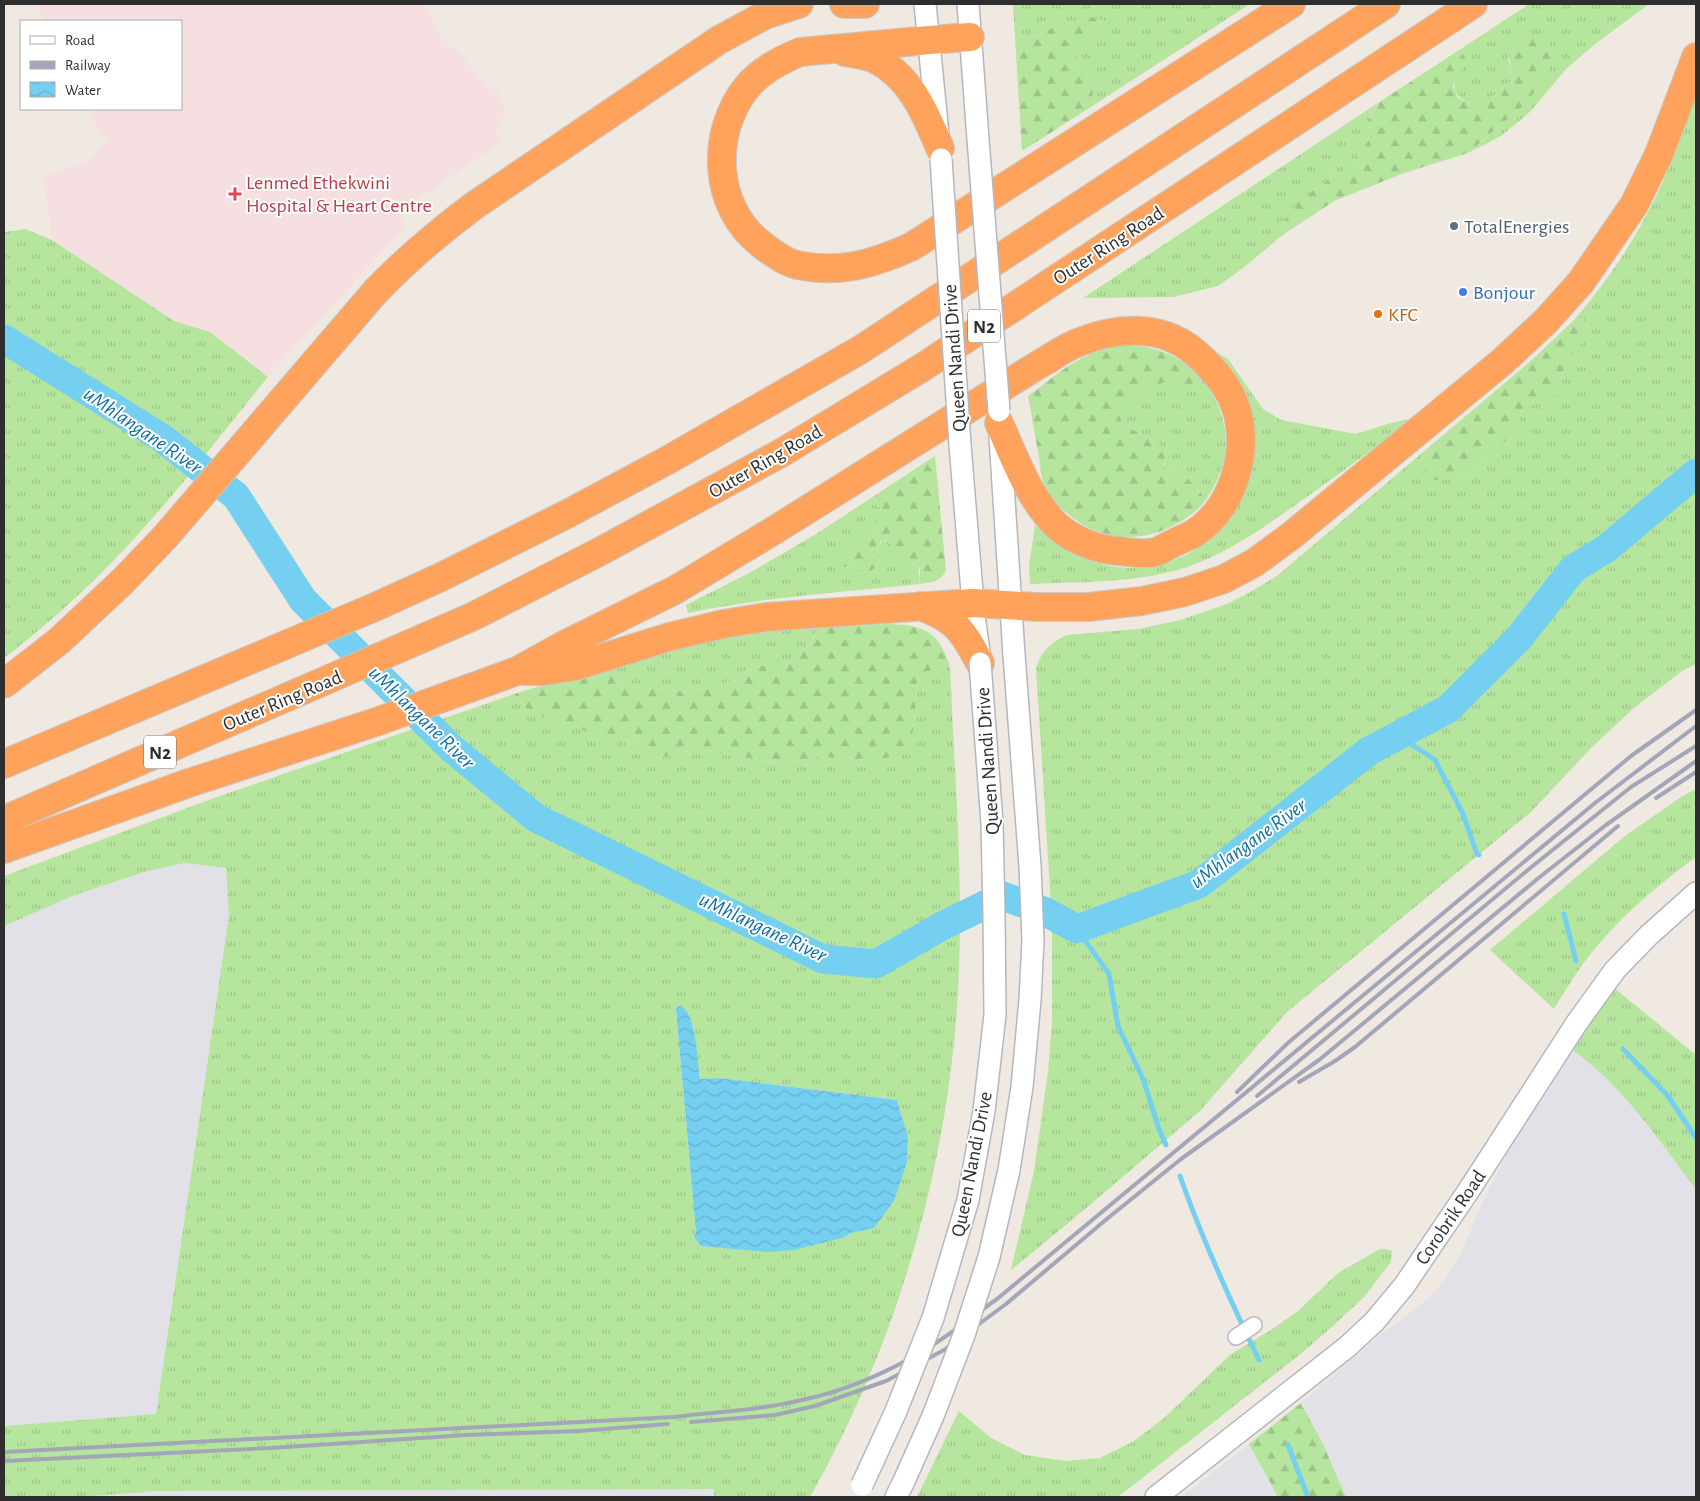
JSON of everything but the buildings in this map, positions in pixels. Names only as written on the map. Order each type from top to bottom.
[{"type":"highway","points":[[4,684],[59,641],[123,581],[166,536],[376,291],[400,266],[440,231],[475,205],[718,40],[765,15],[799,4]]},
{"type":"highway","points":[[844,4],[865,4]]},
{"type":"highway","points":[[970,37],[800,52],[764,71],[747,86],[727,122],[722,144],[722,169],[725,192],[736,216],[750,236],[771,252],[795,264],[825,268],[858,267],[911,247],[1291,4]]},
{"type":"highway","name":"N2","points":[[4,764],[275,650],[440,577],[569,513],[668,460],[860,350],[1386,4]]},
{"type":"highway","name":"Outer Ring Road","points":[[4,820],[474,616],[601,551],[783,452],[884,391],[1474,4]]},
{"type":"highway","points":[[830,48],[873,58],[892,70],[918,99],[940,153]]},
{"type":"highway","points":[[507,675],[576,666],[669,637],[723,624],[766,617],[919,605],[973,603],[1037,607],[1089,607],[1142,601],[1185,592],[1224,579],[1246,567],[1291,536],[1503,361],[1546,321],[1581,282],[1634,205],[1659,154],[1696,56]]},
{"type":"highway","points":[[4,849],[189,783],[376,722],[507,675],[675,590],[778,528],[1038,365],[1086,340],[1142,330],[1172,338],[1200,356],[1222,382],[1232,398],[1240,430],[1239,463],[1235,478],[1221,507],[1196,532],[1154,552],[1134,553],[1103,549],[1074,538],[1057,526],[1040,507],[1024,479],[999,417]]},
{"type":"highway","points":[[919,605],[944,616],[958,627],[980,663]]},
{"type":"main road","name":"Queen Nandi Drive","points":[[858,1491],[896,1411],[933,1318],[968,1200],[984,1111],[995,1014],[992,823],[980,663],[960,445],[940,153],[925,4]]},
{"type":"main road","name":"Queen Nandi Drive","points":[[900,1489],[933,1416],[964,1335],[989,1257],[1009,1170],[1022,1087],[1033,940],[999,417],[968,4]]},
{"type":"main road","name":"Corobrik Road","points":[[1156,1497],[1340,1353],[1374,1322],[1404,1286],[1469,1190],[1576,1024],[1616,970],[1648,936],[1696,893]]},
{"type":"street","points":[[1236,1337],[1254,1325]]},
{"type":"shaded area","name":"Lenmed Ethekwini Hospital & Heart Centre","points":[[34,4],[424,4],[441,38],[464,58],[479,77],[500,95],[505,113],[495,132],[503,141],[399,212],[405,226],[268,377],[210,332],[174,321],[52,240],[44,177],[89,161],[107,141],[86,110],[182,110],[182,20],[45,20]]},
{"type":"shaded area","points":[[185,863],[226,868],[229,915],[156,1414],[4,1426],[4,926],[75,895],[144,872]]},
{"type":"shaded area","points":[[1571,1049],[1589,1061],[1626,1098],[1696,1189],[1696,1497],[1346,1497],[1323,1444],[1301,1403],[1378,1337],[1428,1299],[1443,1283],[1462,1251],[1481,1206],[1515,1137]]},
{"type":"shaded area","points":[[1249,1444],[1278,1497],[1182,1497]]},
{"type":"shaded area","points":[[714,1489],[714,1497],[81,1497],[157,1491]]},
{"type":"green space","points":[[1013,4],[1250,4],[1094,105],[1091,79],[1076,60],[1078,49],[1101,34],[1063,22],[1031,38],[1015,37]]},
{"type":"green space","points":[[1529,4],[1649,4],[1595,44],[1566,69],[1531,111],[1501,136],[1468,153],[1525,104],[1547,76],[1508,57],[1513,79],[1494,96],[1468,103],[1457,93],[1454,81],[1461,53],[1450,56]]},
{"type":"green space","points":[[1094,17],[1105,21],[1101,34],[1078,49],[1076,60],[1091,79],[1094,105],[1022,151],[1015,37],[1031,38],[1063,22]]},
{"type":"green space","points":[[1526,36],[1541,36],[1550,43],[1555,54],[1547,76],[1525,104],[1468,153],[1404,173],[1334,201],[1284,234],[1284,222],[1294,206],[1313,190],[1344,170],[1368,141],[1369,119],[1378,103],[1450,56],[1462,53],[1468,62],[1456,76],[1453,86],[1458,98],[1468,103],[1494,96],[1513,79],[1510,55],[1513,44]]},
{"type":"green space","points":[[1696,94],[1696,664],[1682,671],[1634,708],[1592,747],[1531,812],[1287,1012],[1201,1110],[1011,1270],[1034,1171],[1048,1072],[1052,1022],[1052,922],[1036,668],[1041,657],[1051,644],[1067,635],[1138,629],[1180,620],[1227,604],[1277,576],[1435,442],[1427,460],[1463,474],[1486,452],[1513,437],[1524,407],[1529,404],[1547,401],[1557,392],[1567,362],[1586,336],[1585,318],[1575,319],[1615,267],[1648,213],[1674,156]]},
{"type":"green space","points":[[1378,103],[1369,118],[1370,130],[1368,141],[1357,156],[1344,170],[1313,190],[1284,221],[1284,234],[1218,286],[1173,297],[1083,298]]},
{"type":"green space","points":[[25,229],[52,240],[174,321],[210,332],[268,377],[173,495],[133,540],[73,600],[4,658],[4,232]]},
{"type":"green space","points":[[1585,318],[1586,336],[1567,362],[1557,392],[1547,401],[1529,404],[1524,407],[1513,437],[1486,452],[1463,474],[1445,480],[1433,480],[1428,477],[1425,472],[1427,460],[1435,442],[1533,359],[1575,319]]},
{"type":"green space","points":[[1122,345],[1133,345],[1164,352],[1182,361],[1200,375],[1193,386],[1182,393],[1164,382],[1152,388],[1139,389],[1129,408],[1118,412],[1123,424],[1166,449],[1164,470],[1187,478],[1202,494],[1202,505],[1187,517],[1171,527],[1153,534],[1136,537],[1100,533],[1083,525],[1063,510],[1050,496],[1042,480],[1028,396],[1083,357]]},
{"type":"green space","points":[[1207,347],[1228,359],[1263,409],[1281,420],[1356,434],[1391,423],[1416,418],[1265,526],[1212,557],[1174,571],[1138,578],[1030,584],[1029,566],[1035,525],[1067,550],[1100,564],[1135,568],[1168,562],[1198,548],[1223,525],[1242,494],[1253,456]]},
{"type":"green space","points":[[1200,375],[1219,407],[1224,423],[1226,440],[1225,456],[1220,472],[1213,489],[1202,505],[1202,494],[1187,478],[1164,470],[1166,449],[1123,424],[1118,412],[1129,408],[1139,389],[1152,388],[1164,382],[1193,386]]},
{"type":"green space","points":[[935,456],[946,571],[943,575],[935,581],[920,584],[920,570],[914,563],[905,565],[896,559],[889,540],[881,541],[877,548],[879,563],[867,573],[842,565],[837,557],[843,548],[853,545],[858,537],[870,536],[876,518],[886,512],[877,505],[874,496]]},
{"type":"green space","points":[[874,496],[877,505],[886,512],[876,518],[870,536],[846,568],[857,568],[867,573],[879,563],[877,548],[882,541],[890,540],[896,559],[912,563],[917,567],[920,584],[774,599],[688,613],[686,605],[751,572],[813,536]]},
{"type":"green space","points":[[888,624],[911,626],[928,632],[940,645],[950,666],[926,672],[918,681],[913,731],[906,748],[891,757],[873,760],[818,757],[781,764],[697,749],[662,757],[649,754],[625,739],[597,735],[535,714],[528,710],[514,694],[611,664],[631,687],[690,692],[718,686],[734,680],[749,669],[791,662],[810,645],[818,628]]},
{"type":"green space","points":[[818,628],[810,645],[791,662],[749,669],[734,680],[718,686],[690,692],[631,687],[611,664],[688,643],[752,632]]},
{"type":"green space","points":[[950,666],[958,819],[959,971],[954,1040],[945,1108],[933,1176],[916,1243],[895,1309],[870,1374],[842,1437],[810,1497],[714,1497],[714,1489],[157,1491],[81,1497],[4,1497],[4,1426],[156,1414],[229,915],[226,868],[185,863],[144,872],[75,895],[4,926],[4,876],[214,798],[514,694],[528,710],[597,735],[625,739],[649,754],[662,757],[697,749],[781,764],[818,757],[873,760],[913,731],[918,681],[926,672]],"holes":[[[680,1005],[693,1025],[700,1079],[719,1078],[897,1100],[908,1137],[907,1162],[874,1228],[851,1233],[842,1238],[694,1238],[696,1232],[676,1009]]]},
{"type":"green space","points":[[1696,789],[1696,857],[1650,893],[1621,920],[1579,970],[1554,1009],[1490,950],[1625,836],[1681,797]]},
{"type":"green space","points":[[1613,987],[1696,1055],[1696,1189],[1623,1096],[1590,1063],[1571,1049]]},
{"type":"green space","points":[[1380,1249],[1392,1251],[1391,1262],[1364,1297],[1298,1356],[1118,1497],[917,1497],[959,1411],[991,1438],[1025,1455],[1066,1461],[1100,1458],[1134,1441],[1163,1419],[1231,1354],[1298,1311],[1338,1273]]},
{"type":"green space","points":[[1301,1403],[1323,1444],[1346,1497],[1278,1497],[1249,1444]]},
{"type":"water","points":[[680,1005],[686,1010],[693,1027],[700,1079],[719,1078],[897,1100],[908,1137],[907,1162],[894,1201],[874,1228],[794,1250],[767,1252],[701,1246],[694,1237],[696,1232],[676,1009]]},
{"type":"waterway","name":"uMhlangane River","points":[[4,339],[162,438],[236,496],[303,600],[451,748],[536,818],[823,959],[876,964],[942,926],[1003,896],[1044,911],[1077,929],[1199,884],[1369,751],[1448,709],[1519,638],[1573,569],[1607,548],[1696,473]]},
{"type":"waterway","points":[[1376,747],[1405,740],[1435,760],[1463,814],[1479,855]]},
{"type":"waterway","points":[[1564,914],[1576,961]]},
{"type":"waterway","points":[[1077,929],[1109,974],[1118,1026],[1143,1079],[1166,1145]]},
{"type":"waterway","points":[[1623,1049],[1668,1096],[1696,1138]]},
{"type":"waterway","points":[[1180,1176],[1217,1269],[1259,1360]]},
{"type":"waterway","points":[[1288,1445],[1308,1497]]},
{"type":"railway","points":[[1237,1092],[1289,1042],[1631,756],[1696,710]]},
{"type":"railway","points":[[4,1452],[674,1417],[786,1403],[818,1396],[866,1380],[925,1350],[997,1299],[1595,803],[1696,726]]},
{"type":"railway","points":[[1257,1096],[1529,869],[1631,787],[1696,746]]},
{"type":"railway","points":[[691,1422],[775,1415],[815,1406],[886,1381],[944,1350],[1006,1304],[1181,1159],[1319,1060],[1541,876],[1606,825],[1696,761]]},
{"type":"railway","points":[[1656,798],[1696,772]]},
{"type":"railway","points":[[1299,1082],[1355,1047],[1618,826]]},
{"type":"railway","points":[[4,1461],[271,1448],[466,1435],[579,1431],[668,1424]]},
{"type":"place","name":"Lenmed Ethekwini Hospital & Heart Centre","points":[[235,194]]},
{"type":"place","name":"TotalEnergies","points":[[1454,226]]},
{"type":"place","name":"Bonjour","points":[[1463,292]]},
{"type":"place","name":"KFC","points":[[1378,314]]}]
